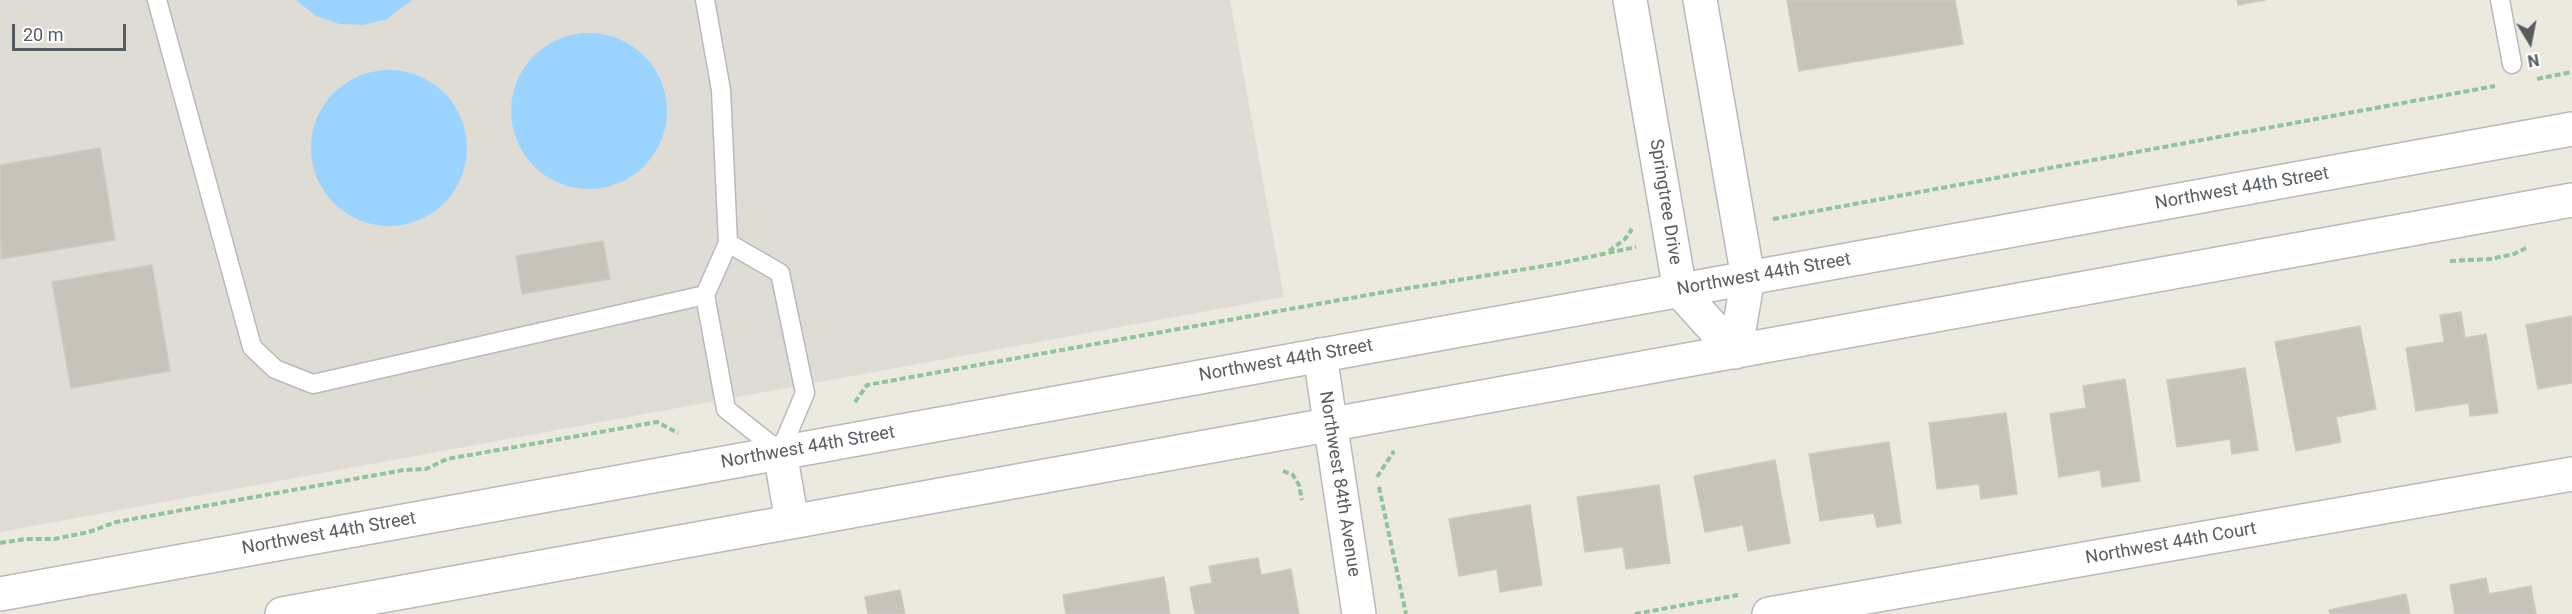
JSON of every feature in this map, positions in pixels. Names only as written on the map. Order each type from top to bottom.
[{"type":"street","name":"Springtree Drive","points":[[1630,0],[1680,291],[1735,352]]},
{"type":"street","points":[[1700,0],[1748,278],[1735,352]]},
{"type":"street","name":"Northwest 44th Street","points":[[0,594],[2572,129]]},
{"type":"street","points":[[282,614],[2572,200]]},
{"type":"street","name":"Northwest 84th Avenue","points":[[1320,355],[1359,614]]},
{"type":"street","points":[[780,452],[792,522]]},
{"type":"street","name":"Northwest 44th Court","points":[[1769,614],[2572,474]]},
{"type":"lane","points":[[157,0],[252,347],[275,369],[313,384],[705,295]]},
{"type":"lane","points":[[705,0],[721,90],[728,243],[705,295],[726,410],[780,452],[805,393],[780,273],[728,243]]},
{"type":"lane","points":[[2500,0],[2512,64]]},
{"type":"path","points":[[2526,81],[2572,72]]},
{"type":"path","points":[[1739,226],[2502,85]]},
{"type":"path","points":[[1556,264],[1672,240]]},
{"type":"path","points":[[1396,448],[1377,475],[1406,614]]},
{"type":"path","points":[[1281,470],[1293,475],[1299,484],[1304,508]]},
{"type":"shaded area","points":[[0,0],[1230,0],[1284,297],[0,532]]},
{"type":"water","points":[[296,0],[412,0],[387,19],[363,25],[339,24],[316,16]]},
{"type":"water","points":[[589,33],[619,39],[644,56],[661,81],[667,111],[661,141],[644,166],[619,183],[589,189],[559,183],[534,166],[517,141],[511,111],[517,81],[534,56],[559,39]]},
{"type":"water","points":[[389,70],[419,76],[444,93],[461,118],[467,148],[461,178],[444,203],[419,220],[389,226],[359,220],[334,203],[317,178],[311,148],[317,118],[334,93],[359,76]]},
{"type":"building","points":[[1787,0],[1955,0],[1963,44],[1799,71]]},
{"type":"building","points":[[2237,0],[2265,0],[2238,5]]},
{"type":"building","points":[[100,148],[115,240],[1,259],[0,165]]},
{"type":"building","points":[[603,241],[610,279],[522,294],[516,256]]},
{"type":"building","points":[[152,265],[170,371],[71,388],[52,282]]},
{"type":"building","points":[[2461,312],[2465,338],[2486,334],[2498,413],[2470,416],[2469,403],[2416,411],[2406,348],[2444,342],[2440,315]]},
{"type":"building","points":[[2572,316],[2572,383],[2538,389],[2526,325]]},
{"type":"building","points":[[2360,326],[2376,409],[2336,417],[2341,442],[2296,451],[2275,342]]},
{"type":"building","points":[[2245,368],[2258,450],[2232,454],[2230,439],[2177,447],[2167,380]]},
{"type":"building","points":[[2125,379],[2140,481],[2102,487],[2100,470],[2059,477],[2050,414],[2086,408],[2083,386]]},
{"type":"building","points":[[2006,413],[2017,494],[1981,499],[1979,484],[1937,489],[1929,423]]},
{"type":"building","points":[[1889,442],[1901,523],[1877,527],[1874,513],[1820,521],[1809,454]]},
{"type":"building","points":[[1775,460],[1790,543],[1748,551],[1743,525],[1705,532],[1694,476]]},
{"type":"building","points":[[1659,485],[1670,563],[1626,569],[1623,547],[1585,552],[1577,497]]},
{"type":"building","points":[[1530,505],[1542,585],[1500,592],[1497,569],[1459,576],[1449,519]]},
{"type":"building","points":[[1258,558],[1261,575],[1291,569],[1299,614],[1195,614],[1190,587],[1212,583],[1209,566]]},
{"type":"building","points":[[1164,577],[1170,614],[1066,614],[1063,595]]},
{"type":"building","points":[[2486,578],[2489,594],[2531,586],[2536,614],[2455,614],[2450,585]]},
{"type":"building","points":[[900,590],[905,614],[868,614],[865,597]]},
{"type":"building","points":[[2406,594],[2410,614],[2330,614],[2329,610]]}]
